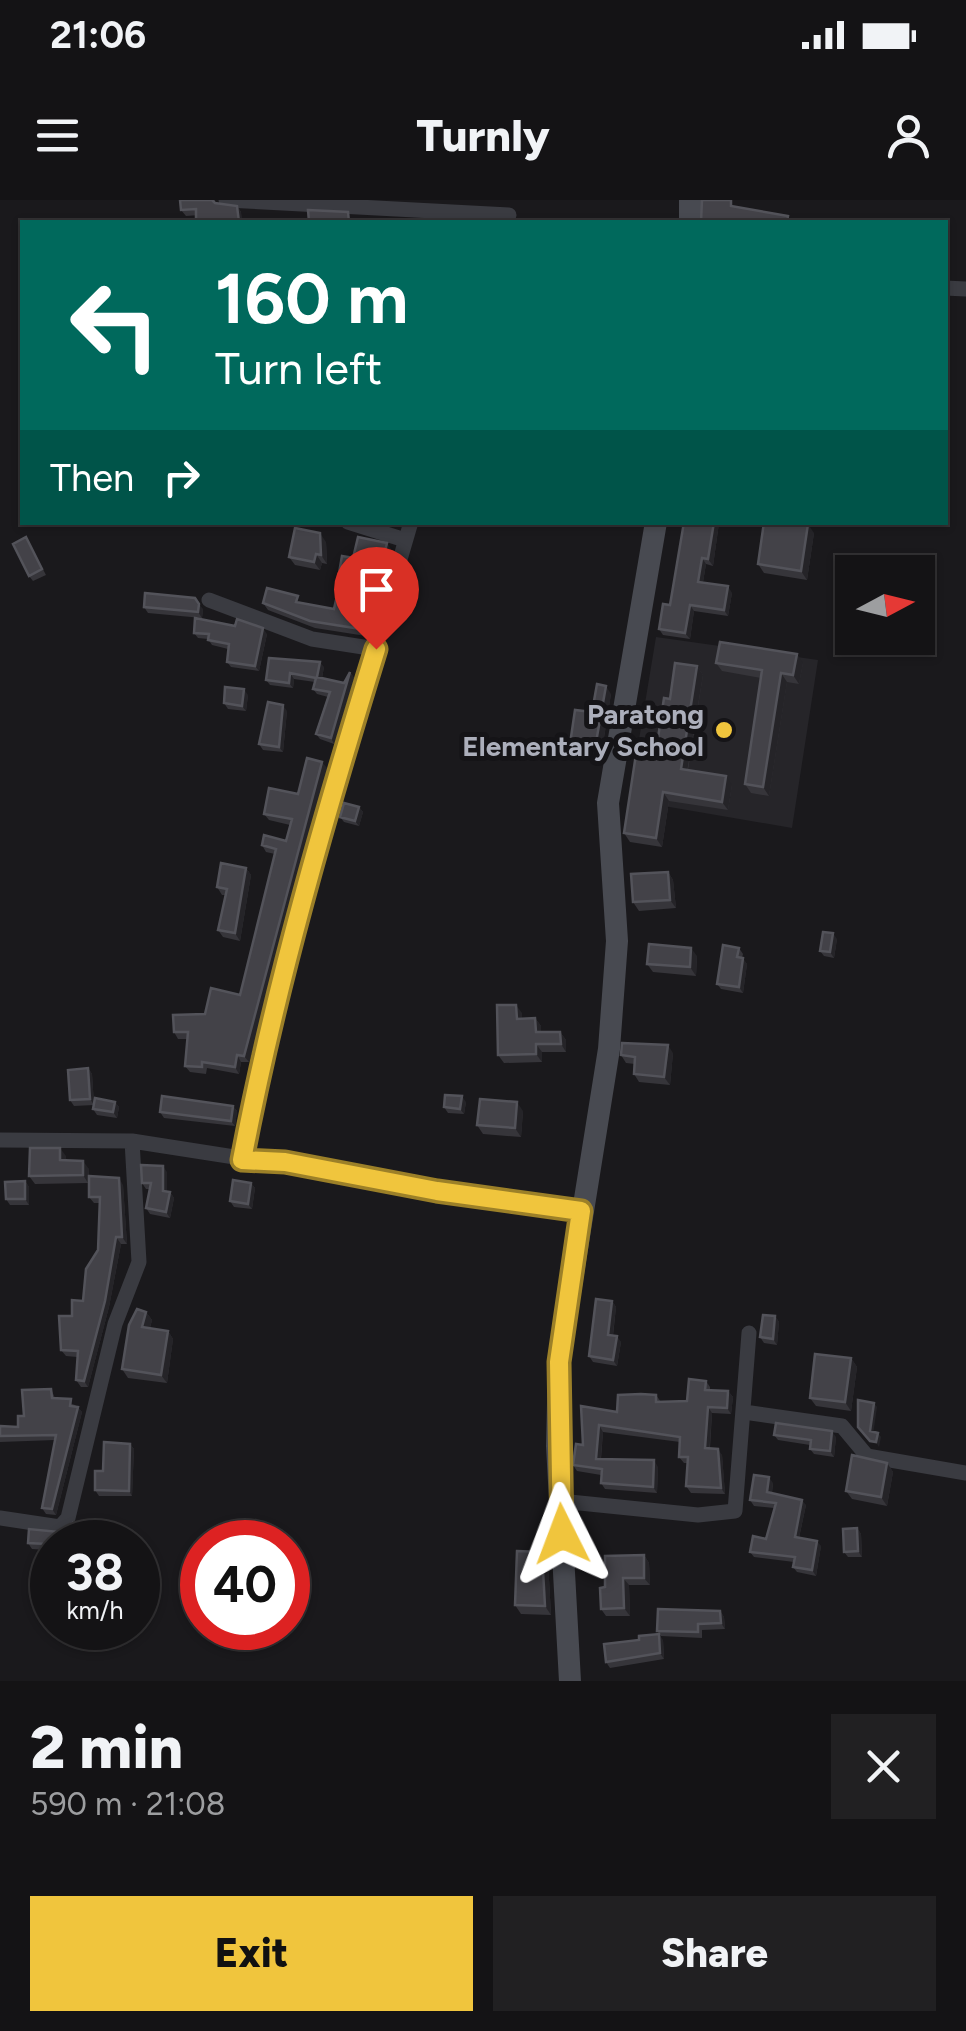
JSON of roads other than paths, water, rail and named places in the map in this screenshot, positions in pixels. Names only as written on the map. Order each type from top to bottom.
[{"type":"street","points":[[226,200],[510,212]]},
{"type":"street","points":[[358,525],[405,540]]},
{"type":"street","points":[[242,1160],[263,1048],[323,822],[410,525]]},
{"type":"street","points":[[570,1681],[560,1501],[559,1362],[608,1049],[617,941],[608,803],[655,525]]},
{"type":"street","points":[[210,600],[312,639],[376,649]]},
{"type":"street","points":[[0,1140],[132,1141],[581,1211]]},
{"type":"street","points":[[0,1518],[60,1527],[68,1518],[116,1324],[139,1262],[132,1141]]},
{"type":"street","points":[[560,1501],[698,1515],[735,1511],[749,1333]]},
{"type":"street","points":[[744,1412],[842,1426],[866,1456],[966,1472]]},
{"type":"place","name":"Paratong Elementary School","points":[[724,730]]}]
